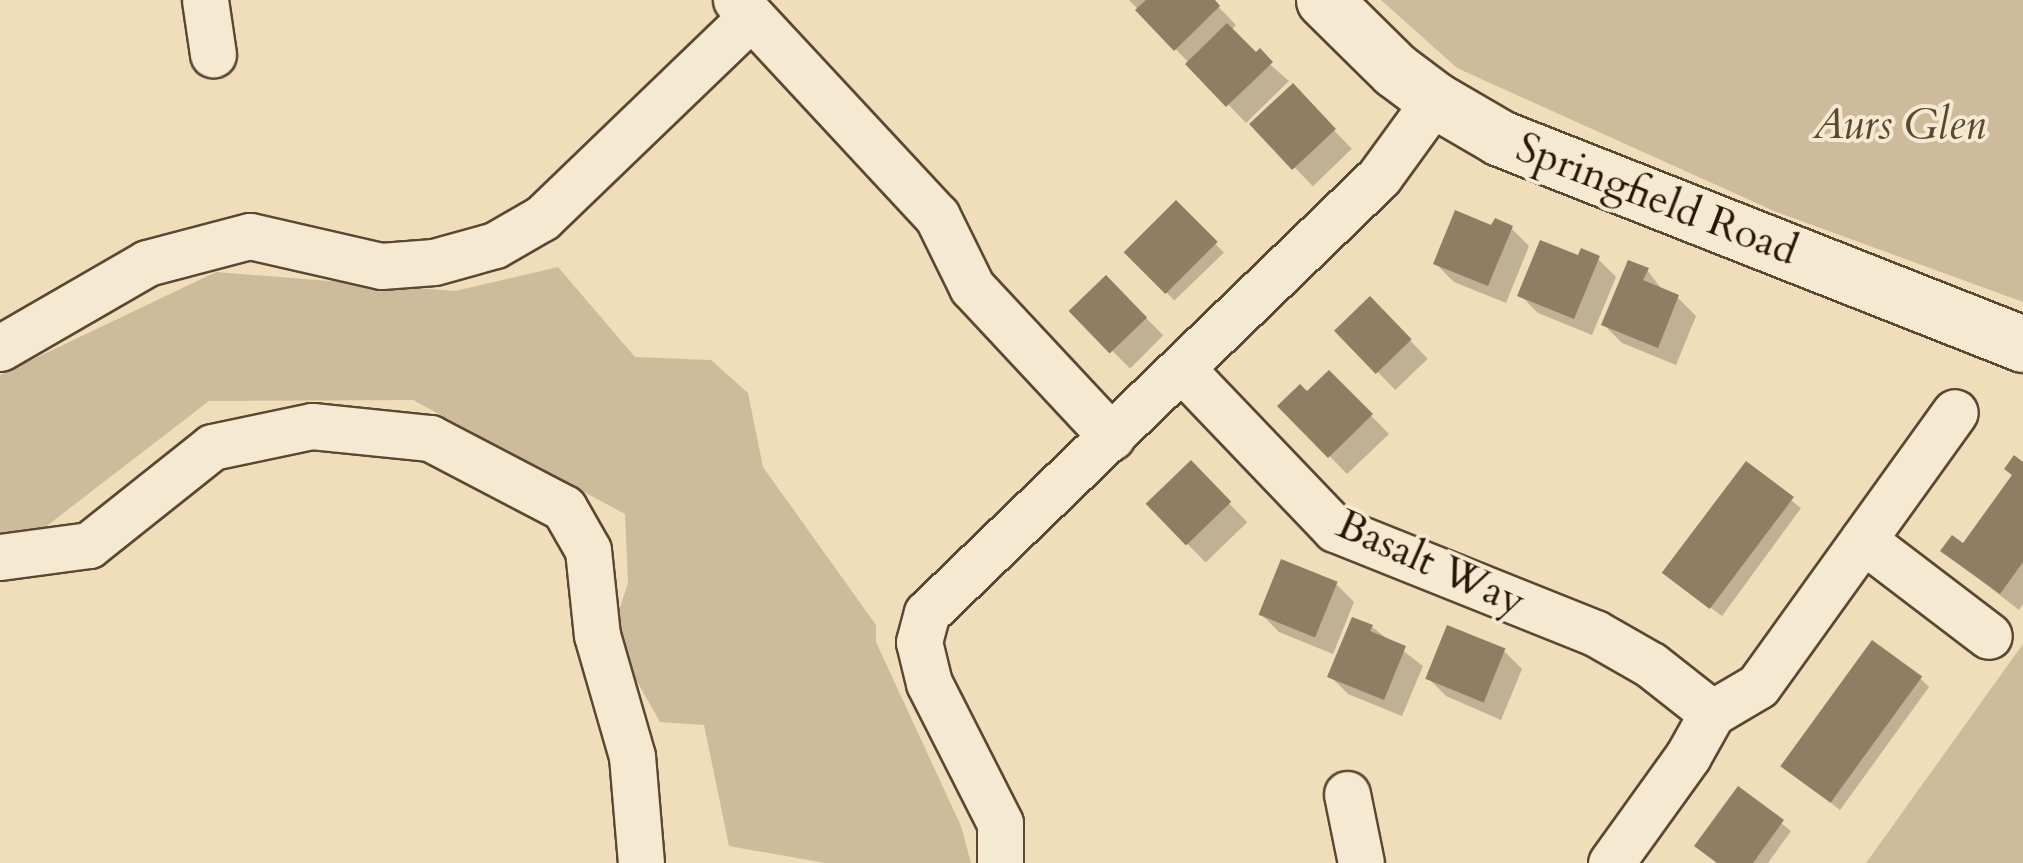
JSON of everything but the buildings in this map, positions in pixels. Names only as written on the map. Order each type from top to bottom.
[{"type":"street","points":[[205,0],[213,54]]},
{"type":"street","name":"Springfield Road","points":[[1324,0],[1395,70],[1435,100],[1500,138],[2023,344]]},
{"type":"street","points":[[0,348],[147,264],[250,236],[382,266],[434,262],[495,245],[542,218],[744,8],[937,216],[972,287],[1112,437]]},
{"type":"street","points":[[1000,863],[1000,822],[929,683],[919,642],[927,612],[1378,177],[1435,100]]},
{"type":"street","name":"Basalt Way","points":[[1182,370],[1335,530],[1596,633],[1650,665],[1712,713]]},
{"type":"street","points":[[1611,863],[1688,756],[1712,713],[1758,686],[1955,412]]},
{"type":"street","points":[[0,558],[89,545],[212,447],[312,426],[430,438],[564,508],[588,550],[597,635],[632,756],[642,863]]},
{"type":"street","points":[[1864,540],[1989,636]]},
{"type":"street","points":[[1347,794],[1360,863]]},
{"type":"green space","name":"Aurs Glen","points":[[1381,0],[2023,0],[2023,302],[1774,211],[1457,68]]},
{"type":"green space","points":[[558,267],[635,357],[711,360],[748,393],[763,467],[876,625],[876,642],[961,826],[971,863],[825,863],[729,846],[704,725],[660,722],[611,635],[628,583],[625,514],[413,400],[209,401],[31,538],[0,540],[0,375],[216,272],[455,291]]},
{"type":"green space","points":[[2023,644],[2023,863],[1866,863]]}]
